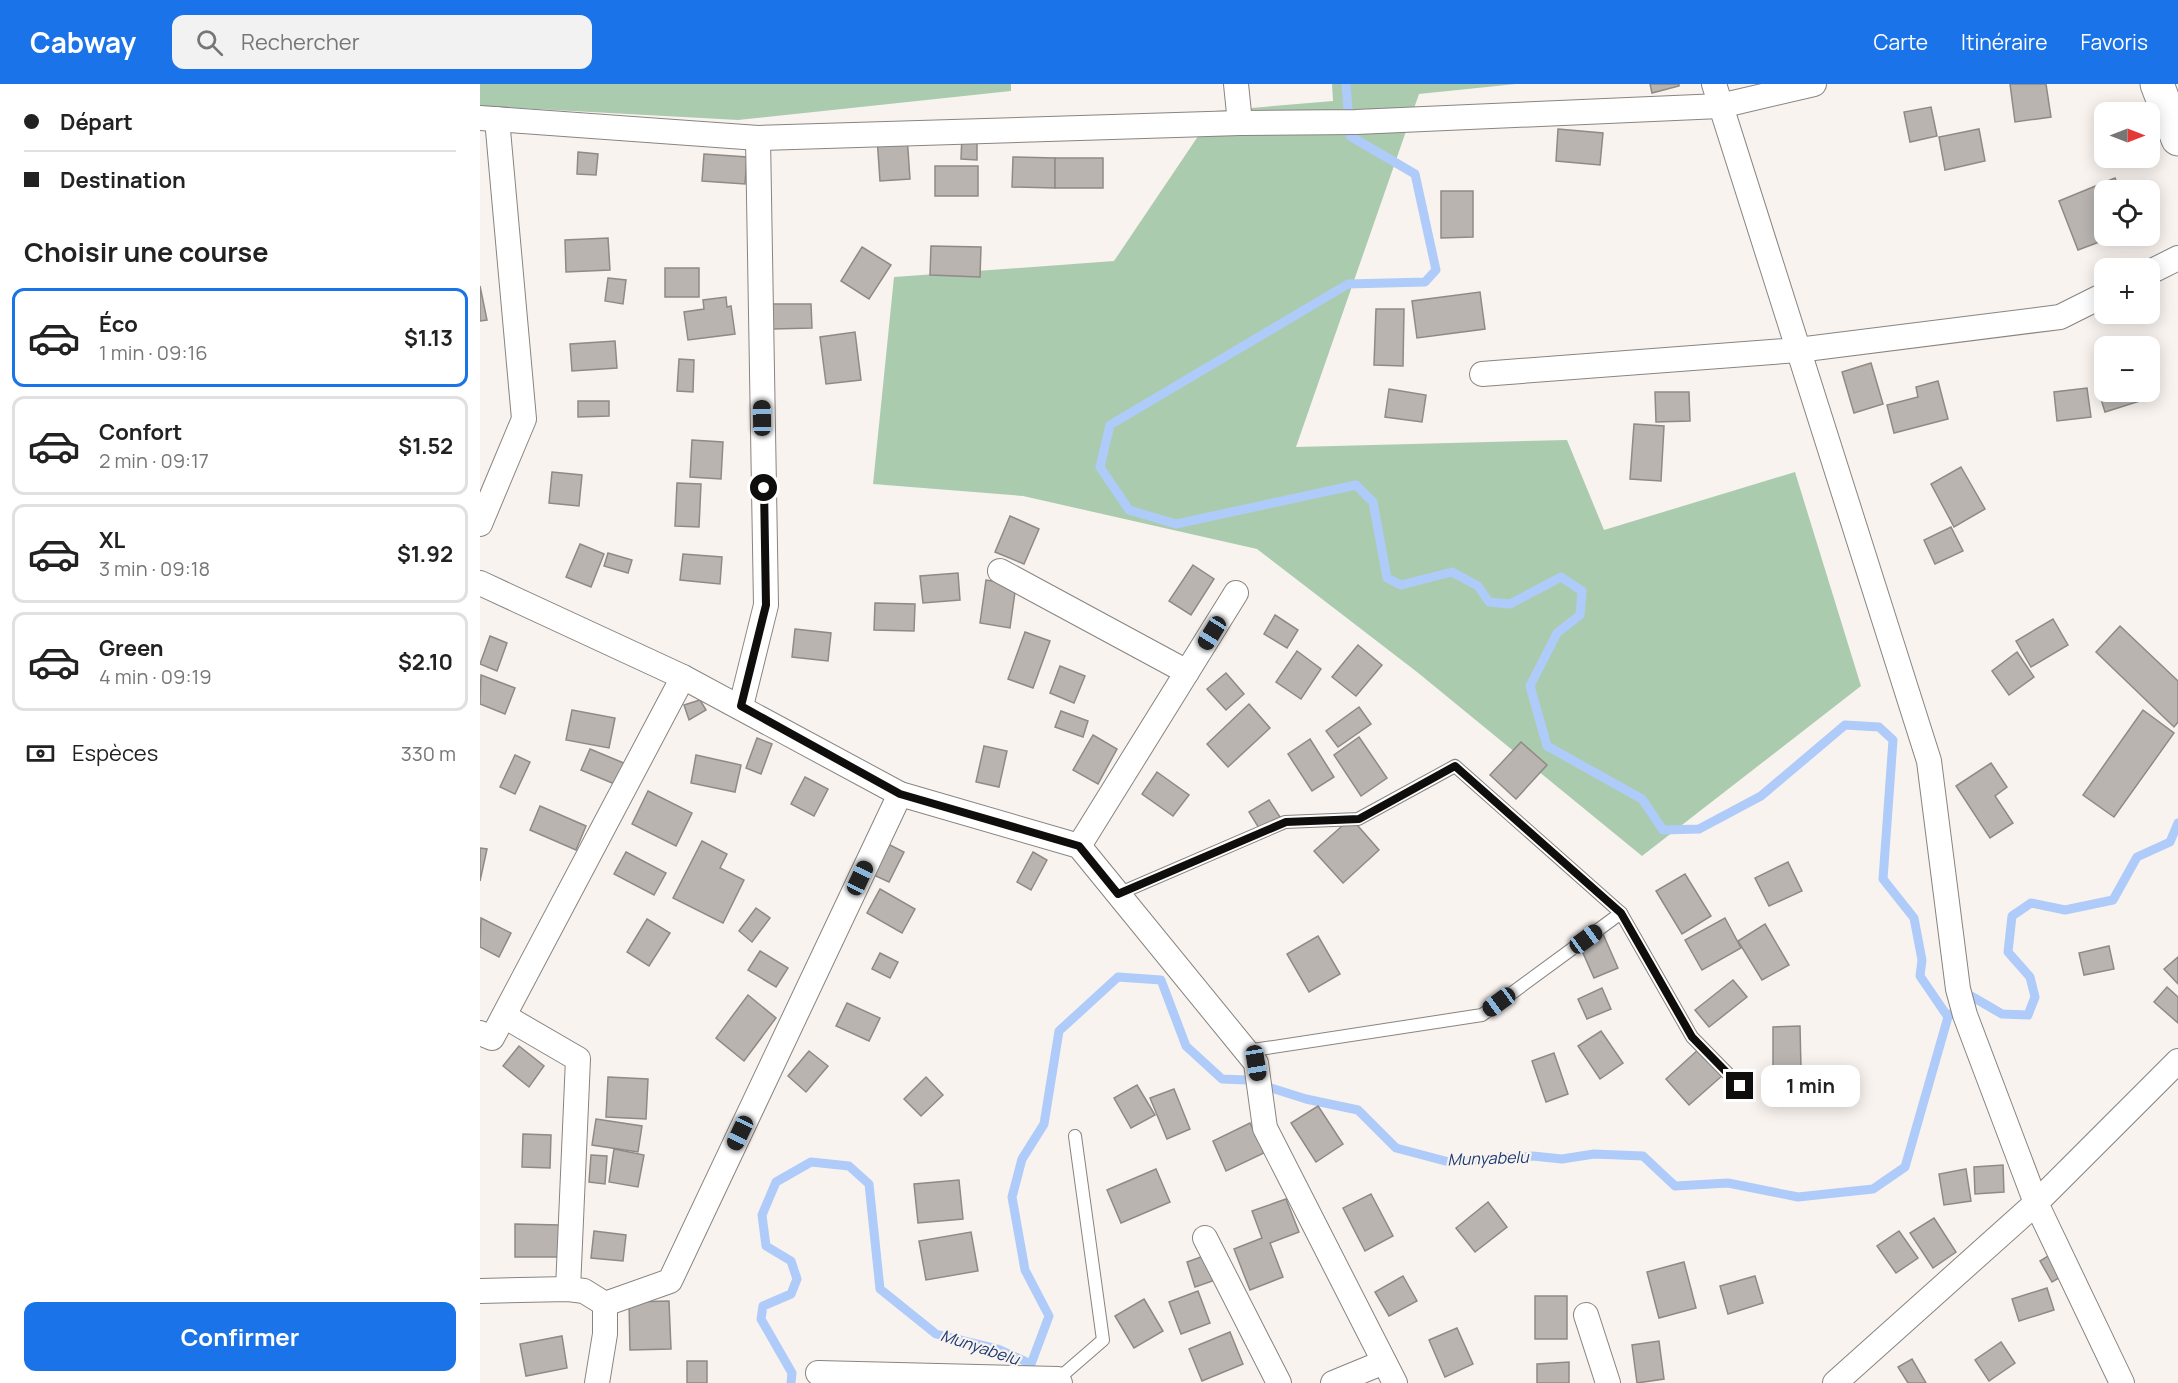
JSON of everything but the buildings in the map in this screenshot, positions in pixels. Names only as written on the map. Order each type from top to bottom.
[{"type":"street","points":[[1236,84],[1240,123]]},
{"type":"street","points":[[480,524],[524,419],[489,118],[758,138],[1240,123],[1347,122],[1717,95],[1814,84]]},
{"type":"street","points":[[2157,84],[2178,139]]},
{"type":"street","points":[[1717,95],[1929,761],[1958,989],[1965,1015],[2036,1203],[2122,1383]]},
{"type":"street","points":[[741,706],[766,605],[758,138]]},
{"type":"street","points":[[2160,267],[2178,258]]},
{"type":"street","points":[[1482,374],[1798,350],[2060,317],[2094,300]]},
{"type":"street","points":[[1000,571],[1187,672]]},
{"type":"street","points":[[480,583],[741,706],[900,794],[1079,846],[1252,1057],[1262,1101],[1265,1128],[1390,1372],[1333,1383]]},
{"type":"street","points":[[1079,846],[1236,593]]},
{"type":"street","points":[[480,1033],[492,1038],[683,677]]},
{"type":"street","points":[[605,1304],[670,1281],[900,794]]},
{"type":"street","points":[[504,1016],[578,1059],[568,1288]]},
{"type":"street","points":[[1835,1383],[2036,1203],[2178,1061]]},
{"type":"street","points":[[1205,1238],[1279,1383]]},
{"type":"street","points":[[480,1291],[568,1288],[584,1291],[605,1304]]},
{"type":"street","points":[[597,1383],[605,1334],[605,1304]]},
{"type":"street","points":[[1586,1315],[1608,1383]]},
{"type":"street","points":[[818,1373],[1059,1381]]},
{"type":"lane","points":[[1118,894],[1286,822],[1359,819],[1455,766],[1621,913],[1692,1037],[1740,1086]]},
{"type":"lane","points":[[1252,1057],[1482,1015],[1621,913]]},
{"type":"lane","points":[[1059,1381],[1103,1340],[1075,1136]]},
{"type":"green space","points":[[480,84],[1011,84],[1011,91],[738,120],[480,106]]},
{"type":"green space","points":[[1332,84],[1516,84],[1419,94],[1296,447],[1567,440],[1604,530],[1795,472],[1861,686],[1642,856],[1417,672],[1257,549],[1023,496],[873,484],[894,277],[1114,261],[1215,111],[1333,101]]},
{"type":"waterway","points":[[1346,84],[1350,136],[1415,174],[1436,270],[1425,282],[1348,284],[1110,425],[1100,467],[1129,510],[1176,524],[1356,485],[1373,502],[1387,578],[1401,585],[1452,572],[1478,586],[1489,602],[1510,604],[1561,577],[1582,591],[1580,615],[1557,633],[1530,686],[1547,746],[1642,799],[1663,830],[1699,829],[1761,796],[1845,725],[1879,727],[1893,740],[1883,879],[1914,918],[1922,960],[1920,976],[1948,1017]]},
{"type":"waterway","name":"Munyabelu","points":[[791,1383],[792,1373],[761,1319],[763,1306],[791,1294],[797,1279],[791,1261],[766,1246],[762,1215],[776,1182],[811,1162],[849,1166],[869,1184],[880,1289],[936,1334],[998,1349],[1031,1364],[1049,1316],[1025,1270],[1012,1197],[1022,1159],[1044,1124],[1059,1031],[1118,977],[1161,980],[1186,1046],[1222,1079],[1246,1080],[1306,1099],[1358,1110],[1396,1148],[1449,1162],[1533,1156],[1562,1159],[1594,1154],[1643,1156],[1675,1186],[1728,1183],[1798,1197],[1873,1189],[1905,1167],[1948,1017],[1971,996],[2002,1014],[2028,1015],[2035,997],[2030,977],[2008,952],[2012,916],[2031,903],[2065,910],[2113,900],[2137,857],[2170,842],[2178,823]]},
{"type":"route","points":[[764,488],[766,605],[741,706],[900,794],[1079,846],[1118,894],[1286,822],[1359,819],[1455,766],[1621,913],[1692,1037],[1740,1086]]}]
